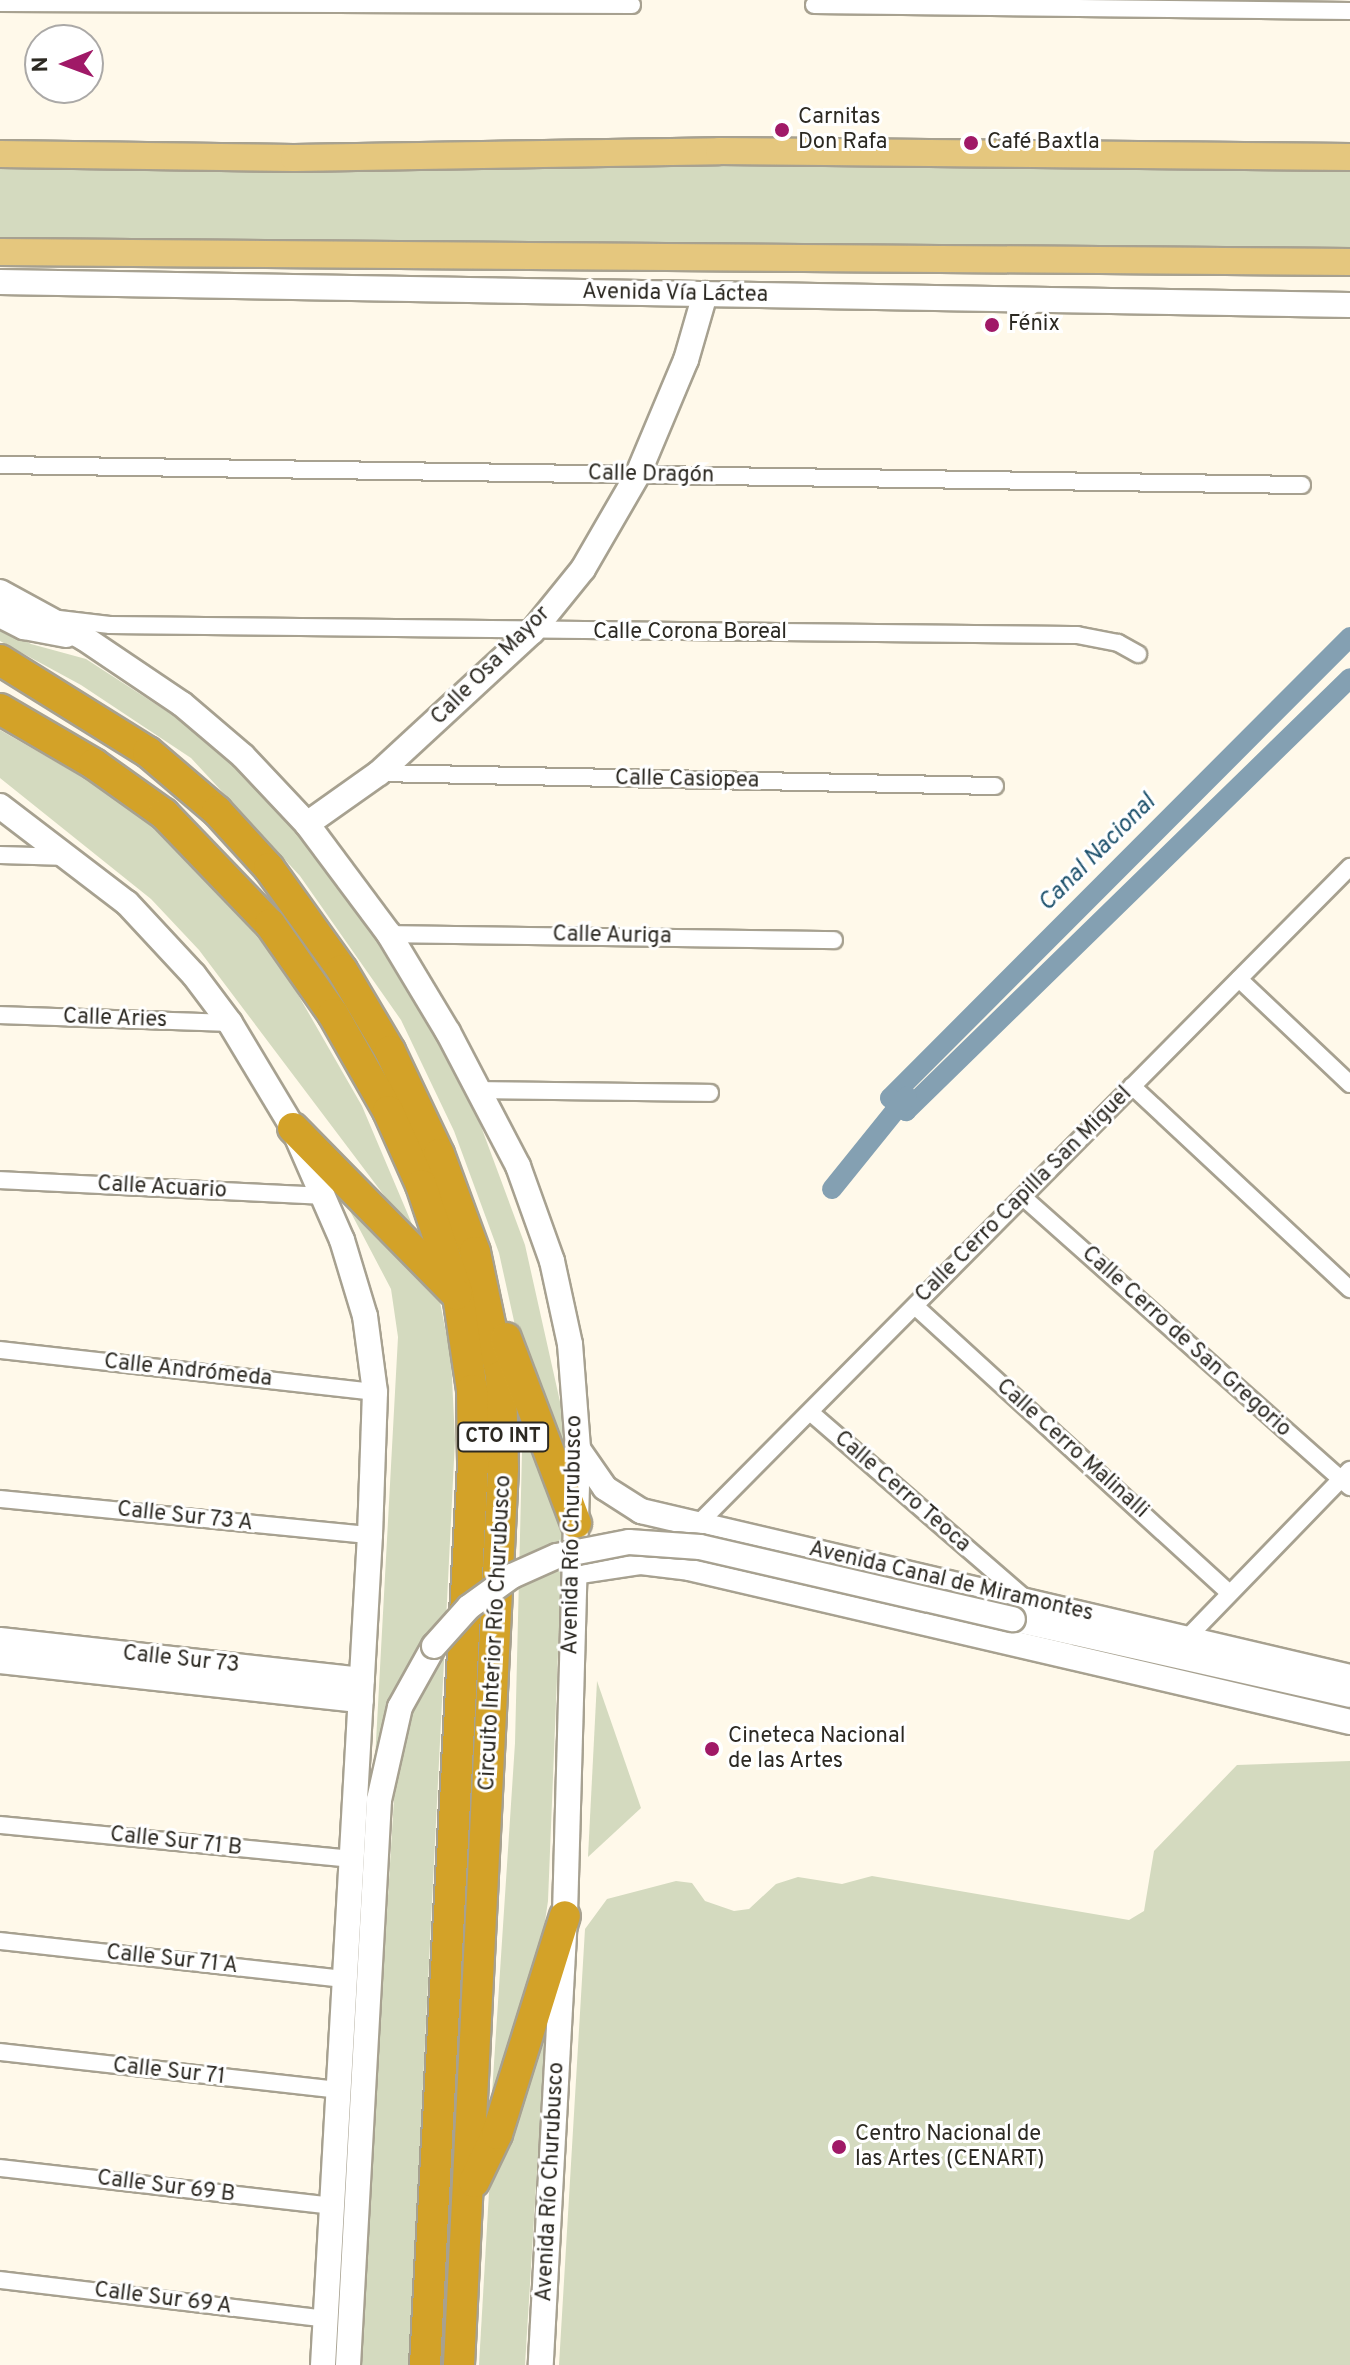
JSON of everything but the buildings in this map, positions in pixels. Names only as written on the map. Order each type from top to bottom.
[{"type":"highway","name":"Circuito Interior Río Churubusco","points":[[0,660],[35,679],[183,780],[244,839],[293,899],[366,1010],[416,1102],[461,1207],[473,1296],[473,1464],[425,2365]]},
{"type":"highway","name":"Circuito Interior Río Churubusco","points":[[8,714],[164,814],[278,935],[333,1014],[388,1111],[473,1296],[501,1376],[503,1495],[459,2365]]},
{"type":"highway","points":[[293,1128],[473,1296],[576,1523]]},
{"type":"highway","points":[[468,2195],[497,2134],[565,1916]]},
{"type":"main road","points":[[0,154],[294,158],[735,151],[1350,157]]},
{"type":"main road","name":"Avenida Vía Láctea","points":[[0,252],[1350,262]]},
{"type":"main road","name":"Avenida Vía Láctea","points":[[0,282],[1350,305]]},
{"type":"main road","name":"Calle Osa Mayor","points":[[307,824],[379,773],[532,632],[583,569],[638,474],[686,360],[705,294]]},
{"type":"main road","name":"Avenida Río Churubusco","points":[[0,592],[84,638],[202,721],[307,824],[389,934],[480,1090],[518,1166],[552,1261],[570,1344],[578,1449],[565,1916],[541,2365]]},
{"type":"main road","points":[[0,615],[24,627],[84,638]]},
{"type":"main road","points":[[0,806],[74,857],[154,929],[230,1023],[293,1128],[323,1196],[365,1316],[375,1392],[370,1535],[323,2365]]},
{"type":"main road","name":"Avenida Canal de Miramontes","points":[[578,1449],[605,1488],[625,1505],[856,1558],[1022,1611],[1350,1695]]},
{"type":"main road","points":[[348,2365],[382,1776],[410,1685],[451,1626],[490,1591],[534,1565],[581,1549],[652,1542],[700,1547],[1022,1611]]},
{"type":"main road","points":[[843,1606],[856,1603],[870,1587],[868,1570],[856,1558]]},
{"type":"main road","points":[[575,1572],[641,1562],[689,1568],[1350,1722]]},
{"type":"main road","points":[[892,1617],[886,1603],[888,1589],[899,1577],[914,1574]]},
{"type":"main road","name":"Avenida Canal de Miramontes","points":[[1022,1611],[1188,1637],[1350,1677]]},
{"type":"main road","name":"Calle Sur 73","points":[[0,1640],[362,1690]]},
{"type":"main road","points":[[1226,1648],[1295,1683]]},
{"type":"main road","name":"Calle Sur 73","points":[[0,1661],[362,1690]]},
{"type":"street","points":[[0,3],[632,5]]},
{"type":"street","points":[[814,5],[1350,11]]},
{"type":"street","name":"Calle Dragón","points":[[0,465],[1302,485]]},
{"type":"street","name":"Calle Corona Boreal","points":[[48,617],[110,625],[532,632],[1077,635],[1118,643],[1138,654]]},
{"type":"street","name":"Calle Casiopea","points":[[379,773],[995,786]]},
{"type":"street","points":[[0,855],[74,857]]},
{"type":"street","name":"Calle Cerro Capilla San Miguel","points":[[698,1524],[1239,979],[1346,877]]},
{"type":"street","name":"Calle Auriga","points":[[389,934],[834,940]]},
{"type":"street","points":[[1239,979],[1350,1084]]},
{"type":"street","name":"Calle Aries","points":[[0,1015],[230,1023]]},
{"type":"street","points":[[1132,1086],[1350,1289]]},
{"type":"street","points":[[480,1090],[710,1093]]},
{"type":"street","name":"Calle Acuario","points":[[0,1180],[323,1196]]},
{"type":"street","name":"Calle Cerro de San Gregorio","points":[[1023,1197],[1347,1479]]},
{"type":"street","name":"Calle Cerro Malinalli","points":[[915,1306],[1228,1592]]},
{"type":"street","name":"Calle Andrómeda","points":[[0,1350],[375,1392]]},
{"type":"street","name":"Calle Cerro Teoca","points":[[810,1412],[1022,1611]]},
{"type":"street","points":[[1188,1637],[1228,1592],[1347,1479]]},
{"type":"street","name":"Calle Sur 73 A","points":[[0,1499],[370,1535]]},
{"type":"street","name":"Calle Sur 71 B","points":[[0,1825],[352,1859]]},
{"type":"street","name":"Calle Sur 71 A","points":[[0,1941],[345,1979]]},
{"type":"street","name":"Calle Sur 71","points":[[0,2052],[339,2090]]},
{"type":"street","name":"Calle Sur 69 B","points":[[0,2168],[332,2206]]},
{"type":"street","name":"Calle Sur 69 A","points":[[0,2280],[325,2319]]},
{"type":"green space","points":[[0,161],[1350,161],[1350,251],[0,239]]},
{"type":"green space","points":[[0,627],[31,644],[86,659],[211,740],[323,860],[424,1007],[479,1121],[525,1245],[565,1424],[566,1465],[516,1330],[499,1253],[454,1131],[401,1020],[300,876],[191,758],[81,685],[0,641]]},
{"type":"green space","points":[[0,730],[86,779],[149,824],[193,862],[240,915],[285,972],[362,1106],[420,1243],[199,950],[151,899],[0,778]]},
{"type":"green space","points":[[349,1209],[440,1302],[451,1358],[455,1440],[409,2365],[359,2365],[394,1799],[373,1797],[398,1337],[391,1289]]},
{"type":"green space","points":[[523,1411],[563,1529],[548,1901],[539,1962],[490,2124],[515,1743]]},
{"type":"green space","points":[[597,1681],[641,1808],[588,1857]]},
{"type":"green space","name":"Centro Nacional de las Artes (CENART)","points":[[1350,1761],[1350,2365],[559,2365],[585,1929],[607,1899],[676,1881],[692,1883],[705,1901],[734,1911],[749,1909],[776,1884],[798,1877],[842,1884],[872,1876],[1129,1920],[1144,1911],[1154,1851],[1237,1765]]},
{"type":"green space","points":[[546,2023],[525,2365],[479,2365],[489,2192]]},
{"type":"waterway","name":"Canal Nacional","points":[[1350,637],[890,1098],[906,1111],[1350,678]]},
{"type":"waterway","name":"Canal Nacional","points":[[832,1189],[907,1096]]},
{"type":"place","name":"Carnitas Don Rafa","points":[[782,130]]},
{"type":"place","name":"Café Baxtla","points":[[971,143]]},
{"type":"place","name":"Fénix","points":[[992,325]]},
{"type":"place","name":"Cineteca Nacional de las Artes","points":[[712,1749]]},
{"type":"place","name":"Centro Nacional de las Artes (CENART)","points":[[839,2147]]}]
